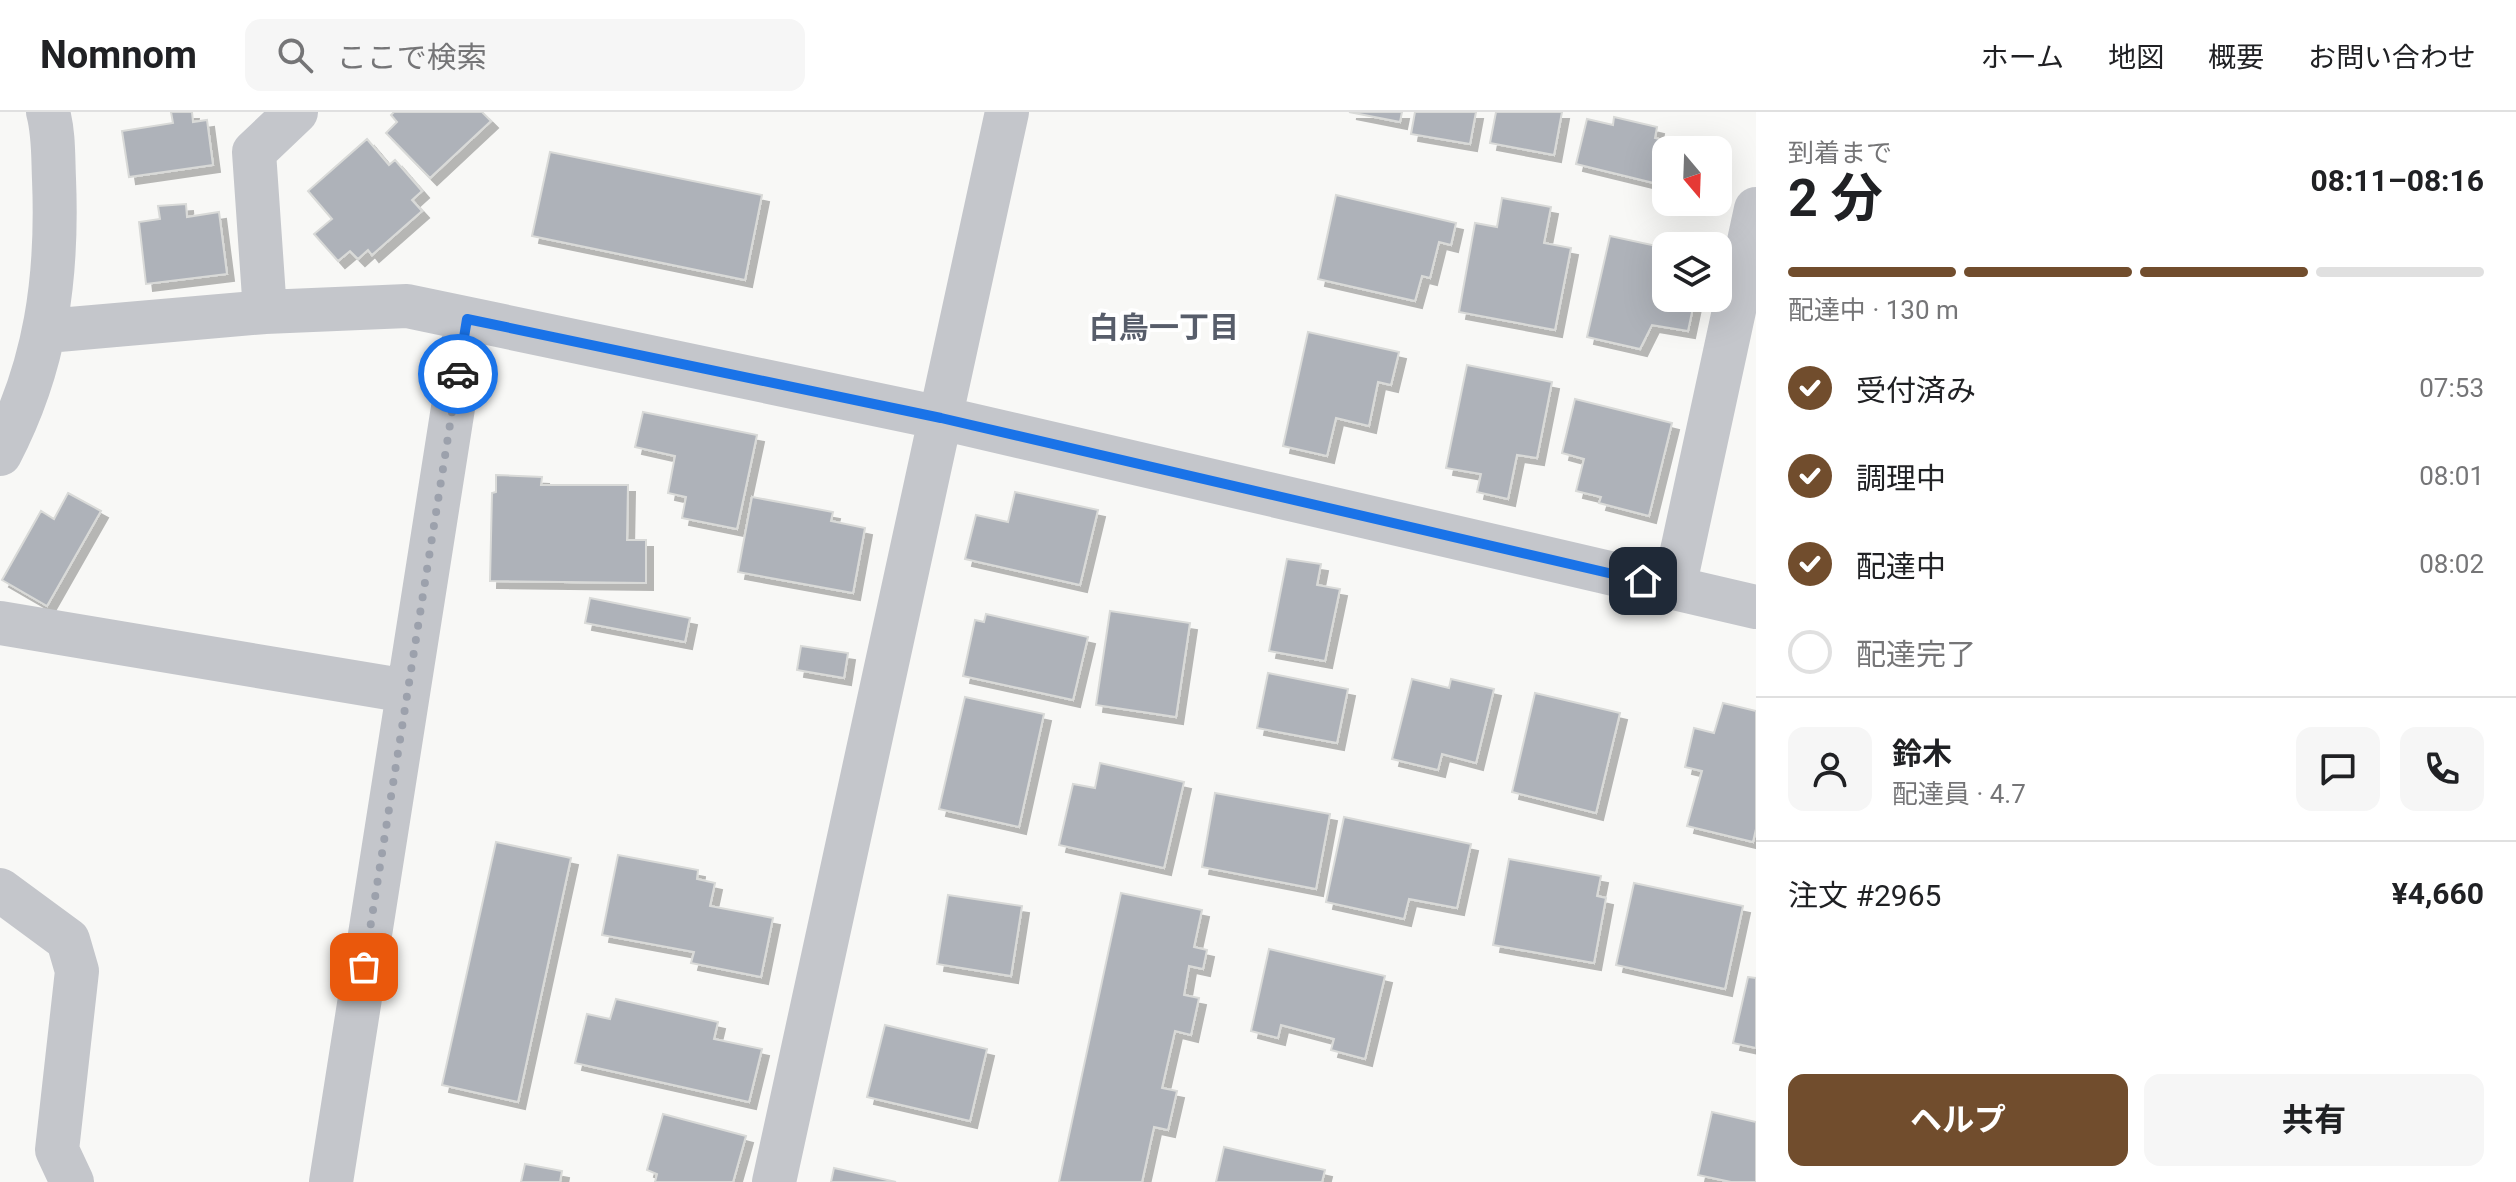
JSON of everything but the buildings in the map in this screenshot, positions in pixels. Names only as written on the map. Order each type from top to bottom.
[{"type":"street","points":[[0,454],[19,417],[47,331],[56,229],[48,112]]},
{"type":"street","points":[[265,312],[254,152],[296,112]]},
{"type":"street","points":[[774,1182],[1007,112]]},
{"type":"street","points":[[1674,588],[1756,209]]},
{"type":"street","points":[[47,331],[265,312],[407,306],[941,418],[1756,607]]},
{"type":"street","points":[[331,1182],[467,319]]},
{"type":"street","points":[[0,623],[407,691]]},
{"type":"street","points":[[0,890],[68,940],[77,971],[57,1150],[72,1182]]},
{"type":"way so far","points":[[364,967],[458,374]]},
{"type":"district","name":"白鳥一丁目","points":[[1164,328]]},
{"type":"route","points":[[458,374],[467,319],[941,418],[1643,581]]}]
